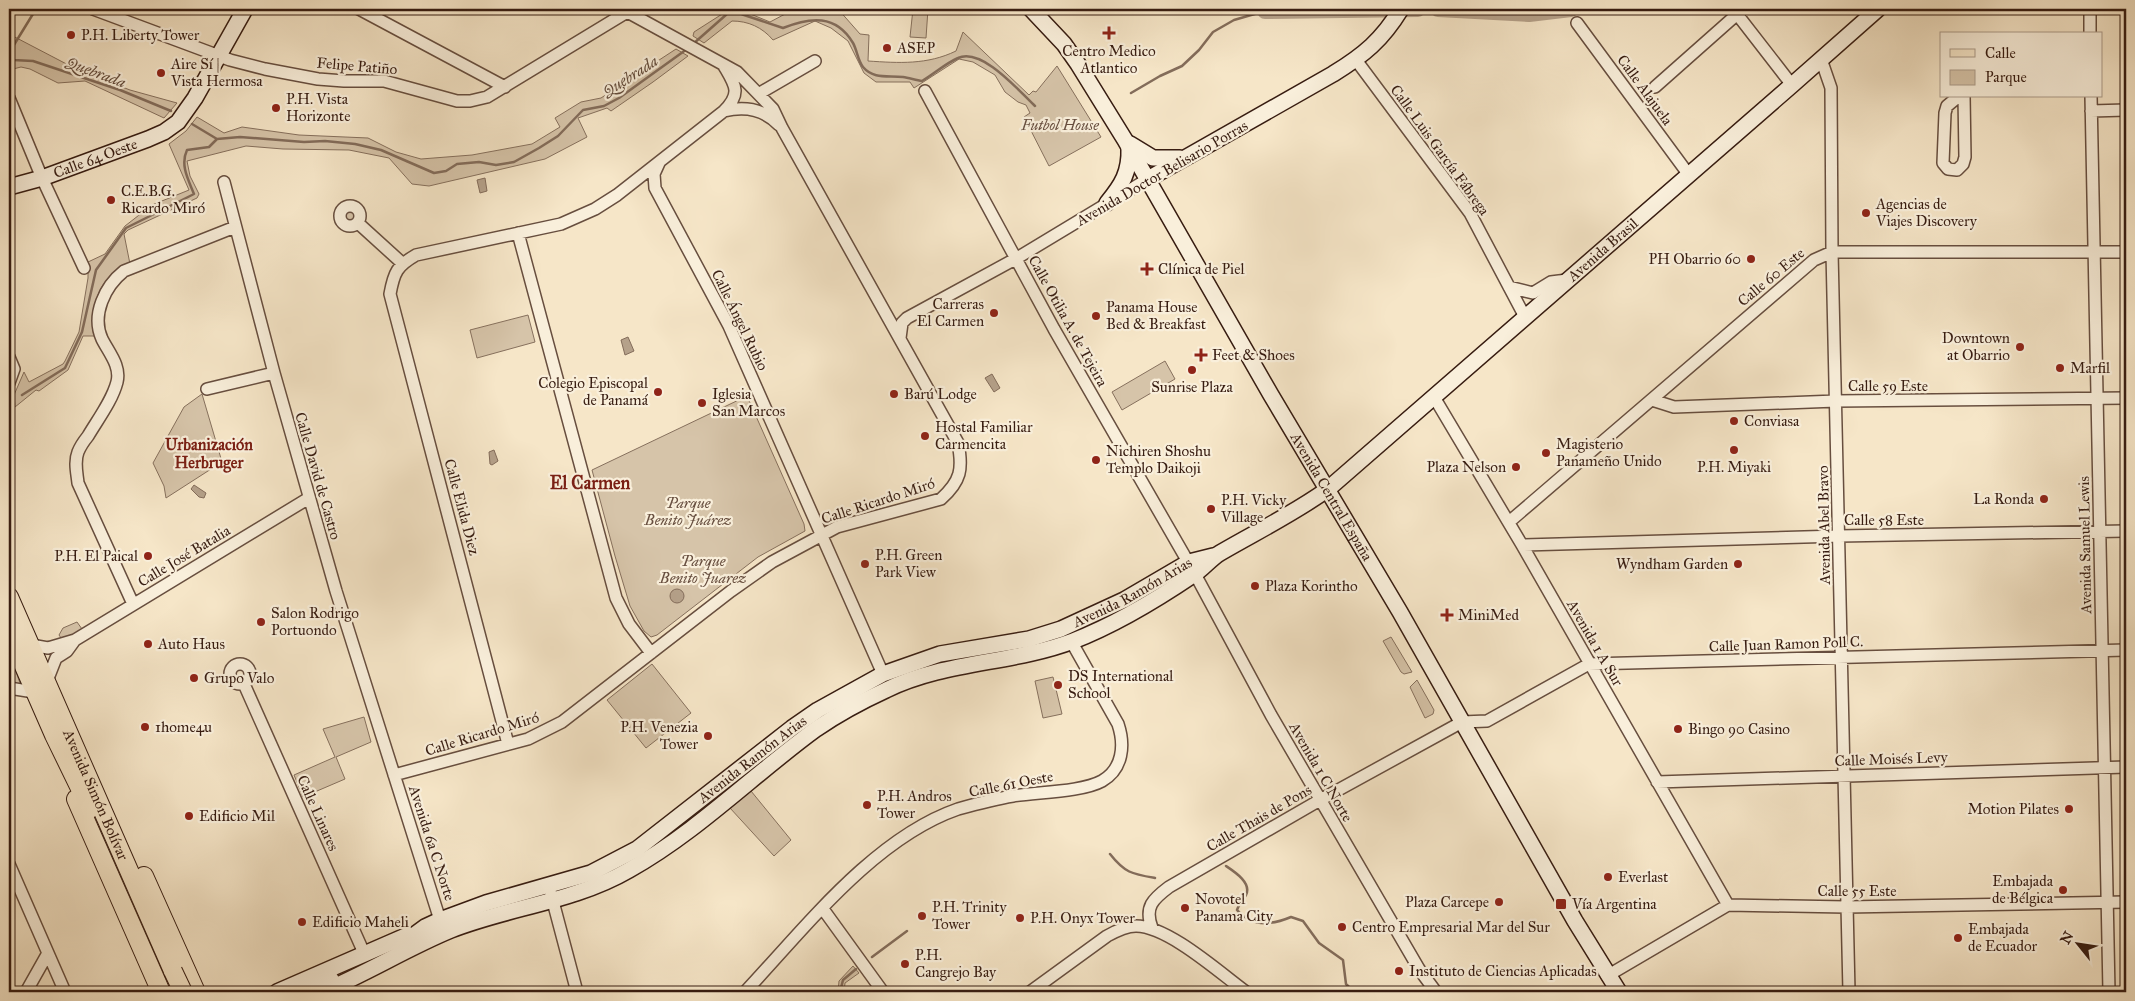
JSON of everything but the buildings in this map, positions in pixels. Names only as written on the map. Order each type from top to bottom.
[{"type":"main road","points":[[219,56],[245,9]]},
{"type":"main road","name":"Avenida Central España","points":[[1031,9],[1064,44],[1127,143],[1271,395],[1400,612],[1607,976],[1619,992]]},
{"type":"main road","name":"Avenida Doctor Belisario Porras","points":[[1148,179],[1356,60],[1370,49],[1392,24],[1401,9]]},
{"type":"main road","name":"Avenida Brasil","points":[[1328,489],[1792,86],[1876,9]]},
{"type":"main road","name":"Calle 64 Oeste","points":[[9,187],[42,178],[164,132],[178,122],[195,98],[219,56]]},
{"type":"main road","points":[[1127,143],[1136,150],[1153,158],[1186,158]]},
{"type":"main road","points":[[1108,203],[1125,178],[1129,164],[1127,143]]},
{"type":"main road","name":"Avenida Ramón Arias","points":[[322,992],[450,931],[485,918],[602,884],[625,873],[644,862],[818,710],[882,674],[940,654],[1029,639],[1061,629],[1217,555],[1301,508],[1328,489]]},
{"type":"main road","name":"Avenida Ramón Arias","points":[[302,992],[392,950],[425,927],[440,920],[486,903],[591,873],[638,849],[816,729],[897,684],[951,667],[1036,652],[1071,642],[1099,629],[1192,568]]},
{"type":"main road","name":"Avenida Simón Bolívar","points":[[9,596],[16,645],[40,687],[61,713],[172,992]]},
{"type":"main road","points":[[874,696],[883,684],[882,674]]},
{"type":"main road","name":"Avenida Simón Bolívar","points":[[40,687],[60,747],[167,977],[183,992]]},
{"type":"main road","points":[[277,992],[425,927]]},
{"type":"main road","points":[[347,992],[380,975],[424,943]]},
{"type":"main road","points":[[167,977],[196,992]]},
{"type":"street","name":"Felipe Patiño","points":[[93,9],[219,56],[265,69],[318,79],[384,81],[457,101],[470,101],[487,97],[627,10]]},
{"type":"street","points":[[359,9],[505,86]]},
{"type":"street","points":[[2090,9],[2090,32]]},
{"type":"street","name":"Calle Ricardo Miró","points":[[394,775],[544,733],[562,722],[731,591],[772,562],[837,527],[941,499],[951,490],[959,477],[962,461],[958,444],[782,128],[774,109],[737,72],[627,10]]},
{"type":"street","points":[[1655,86],[1738,10],[1792,86]]},
{"type":"street","name":"Calle Alajuela","points":[[1577,23],[1689,175]]},
{"type":"street","name":"Avenida Abel Bravo","points":[[1821,59],[1831,88],[1832,252],[1849,992]]},
{"type":"street","name":"Calle Luis García Fábrega","points":[[1356,60],[1470,213],[1525,317]]},
{"type":"street","points":[[760,93],[815,61]]},
{"type":"street","points":[[358,223],[402,263],[428,251],[561,224],[595,209],[627,187],[724,111],[736,96],[733,81],[724,66]]},
{"type":"street","name":"Calle Otilia A. de Tejeira","points":[[925,92],[1054,329],[1192,568]]},
{"type":"street","points":[[9,98],[42,178],[84,268]]},
{"type":"street","points":[[1957,98],[1947,106],[1945,113],[1943,163],[1948,169],[1957,170],[1964,164],[1965,157],[1964,98]]},
{"type":"street","name":"Avenida Samuel Lewis","points":[[2091,98],[2109,992]]},
{"type":"street","points":[[724,111],[746,108],[757,110],[767,115],[782,128]]},
{"type":"street","points":[[2091,111],[2126,110]]},
{"type":"street","points":[[627,187],[641,185],[655,188],[654,174],[660,161]]},
{"type":"street","name":"Avenida Doctor Belisario Porras","points":[[907,318],[1017,258],[1148,179]]},
{"type":"street","name":"Calle David de Castro","points":[[224,182],[309,498],[394,775]]},
{"type":"street","name":"Calle Ángel Rubio","points":[[655,188],[729,326],[882,674]]},
{"type":"street","points":[[133,604],[78,483],[76,464],[78,452],[111,398],[117,381],[118,372],[114,360],[101,337],[98,320],[100,305],[107,289],[115,278],[124,271],[235,227]]},
{"type":"street","points":[[518,233],[616,598],[629,624],[651,653]]},
{"type":"street","name":"Calle 60 Este","points":[[1508,522],[1652,400],[1801,269],[1814,260],[1832,252],[2126,252]]},
{"type":"street","name":"Calle Elida Diez","points":[[402,263],[393,276],[390,294],[508,744]]},
{"type":"street","points":[[1509,287],[1533,293],[1551,282],[1568,280]]},
{"type":"street","points":[[885,310],[907,318],[902,323],[900,338]]},
{"type":"street","points":[[9,357],[14,369],[9,383]]},
{"type":"street","points":[[207,389],[274,373]]},
{"type":"street","name":"Avenida 1 A Sur","points":[[1434,397],[1522,545],[1728,905]]},
{"type":"street","name":"Calle 59 Este","points":[[1652,400],[1674,407],[1836,401],[2126,398]]},
{"type":"street","name":"Calle José Batalia","points":[[16,645],[48,648],[75,640],[309,498]]},
{"type":"street","points":[[827,551],[830,538],[837,527]]},
{"type":"street","name":"Calle 58 Este","points":[[1522,545],[1840,536],[2126,531]]},
{"type":"street","name":"Avenida 1 C Norte","points":[[1192,568],[1320,800],[1419,969],[1436,992]]},
{"type":"street","name":"Calle José Batalia","points":[[40,687],[56,658],[68,651],[75,640]]},
{"type":"street","name":"Calle 61 Oeste","points":[[745,992],[863,868],[906,834],[939,817],[988,801],[1084,786],[1102,781],[1113,772],[1119,761],[1122,749],[1118,724],[1071,642]]},
{"type":"street","name":"Calle Juan Ramon Poll C.","points":[[1462,722],[1488,721],[1589,664],[2126,650]]},
{"type":"street","name":"Calle Linares","points":[[244,684],[364,953]]},
{"type":"street","points":[[9,688],[40,687]]},
{"type":"street","name":"Calle Thais de Pons","points":[[1152,928],[1148,918],[1149,906],[1158,895],[1320,800],[1462,722]]},
{"type":"street","name":"Calle Moisés Levy","points":[[1657,782],[2126,767]]},
{"type":"street","name":"Avenida 6a C Norte","points":[[394,775],[440,920]]},
{"type":"street","points":[[9,864],[65,992]]},
{"type":"street","points":[[548,885],[577,992]]},
{"type":"street","name":"Calle 55 Este","points":[[1728,905],[1846,907],[2126,902]]},
{"type":"street","points":[[1607,976],[1728,905]]},
{"type":"street","points":[[823,910],[883,992]]},
{"type":"street","points":[[1030,992],[1107,936],[1130,927],[1152,928],[1190,950],[1246,992]]},
{"type":"street","points":[[26,992],[48,953]]},
{"type":"green space","name":"Futbol House","points":[[730,9],[743,9],[770,22],[787,13],[807,14],[808,9],[838,9],[860,34],[869,35],[868,61],[913,62],[945,56],[956,51],[963,32],[1029,95],[1033,91],[1036,92],[1057,66],[1101,137],[1049,166],[1024,117],[1030,113],[1026,105],[1018,102],[1005,92],[995,75],[973,62],[959,59],[914,88],[910,82],[876,82],[864,73],[848,41],[831,28],[815,21],[773,40],[759,28],[738,21],[732,21],[704,43],[693,36],[694,32]]},
{"type":"green space","points":[[913,9],[928,9],[926,38],[910,37]]},
{"type":"green space","points":[[9,34],[78,70],[130,90],[177,103],[164,118],[85,81],[58,83],[30,69],[21,67],[9,70]]},
{"type":"green space","points":[[676,49],[688,56],[611,111],[607,108],[578,118],[587,137],[545,159],[429,186],[412,184],[389,158],[349,150],[283,149],[246,146],[187,161],[190,176],[199,194],[197,198],[128,230],[124,234],[130,264],[110,277],[99,293],[95,312],[96,336],[83,336],[68,370],[39,391],[36,390],[15,407],[14,395],[24,372],[29,382],[63,364],[65,361],[79,332],[88,278],[88,262],[105,254],[125,226],[152,205],[189,190],[169,144],[186,131],[197,117],[224,133],[242,127],[299,135],[368,138],[396,152],[421,159],[472,155],[532,144],[560,127],[555,118],[581,102],[601,98]]},
{"type":"green space","points":[[346,209],[352,209],[356,216],[352,223],[346,223],[342,219],[342,213]]},
{"type":"green space","points":[[528,315],[535,342],[477,358],[470,330]]},
{"type":"green space","points":[[1165,361],[1175,379],[1122,410],[1112,392]]},
{"type":"green space","points":[[202,394],[222,462],[166,498],[164,486],[153,463],[184,407]]},
{"type":"green space","name":"Parque Benito Juárez","points":[[747,396],[804,524],[805,531],[758,557],[657,635],[651,637],[644,631],[630,606],[592,470]]},
{"type":"green space","points":[[77,622],[82,629],[67,638],[61,638],[59,635],[63,628]]},
{"type":"green space","points":[[1391,637],[1412,672],[1404,674],[1401,672],[1383,641]]},
{"type":"green space","points":[[652,664],[691,713],[646,748],[607,700]]},
{"type":"green space","points":[[14,666],[21,686],[9,684],[9,669]]},
{"type":"green space","points":[[1053,677],[1062,714],[1043,718],[1035,681]]},
{"type":"green space","points":[[1417,680],[1434,710],[1433,714],[1425,718],[1410,687]]},
{"type":"green space","points":[[364,717],[371,742],[336,757],[345,779],[303,797],[294,775],[335,757],[323,729]]},
{"type":"green space","points":[[751,791],[791,840],[774,856],[730,808]]},
{"type":"green space","points":[[853,966],[859,973],[845,983],[844,992],[838,992],[839,981]]},
{"type":"shaded area","points":[[485,178],[487,191],[480,193],[477,180]]},
{"type":"shaded area","points":[[628,337],[634,351],[625,355],[621,340]]},
{"type":"shaded area","points":[[992,374],[1000,388],[994,392],[985,378]]},
{"type":"shaded area","points":[[494,450],[498,461],[492,465],[490,464],[489,452]]},
{"type":"shaded area","points":[[194,485],[206,493],[204,498],[199,497],[191,489]]},
{"type":"shaded area","points":[[677,589],[682,591],[684,596],[682,601],[677,603],[672,601],[670,596],[672,591]]},
{"type":"waterway","points":[[9,53],[36,9]]},
{"type":"waterway","name":"Quebrada","points":[[1131,93],[1182,66],[1199,50],[1213,32],[1234,20],[1265,11],[1263,9]]},
{"type":"waterway","points":[[1265,11],[1418,9]]},
{"type":"waterway","points":[[1438,9],[1529,14],[1571,9]]},
{"type":"waterway","name":"Quebrada","points":[[693,44],[727,14],[741,14],[783,28],[793,24],[822,20],[839,27],[846,34],[853,43],[861,65],[872,74],[922,81],[954,60],[968,56],[989,64],[1000,72],[1035,106]]},
{"type":"waterway","name":"Quebrada","points":[[192,124],[217,139],[240,137],[355,144],[381,150],[434,173],[446,171],[457,164],[479,162],[496,165],[514,162],[539,148],[558,136],[583,110],[604,106],[619,98],[687,49]]},
{"type":"waterway","name":"Quebrada","points":[[9,55],[13,60],[33,61],[120,90],[171,111]]},
{"type":"waterway","points":[[22,395],[65,368],[82,332],[96,270],[126,228],[194,194],[187,177],[184,161],[187,150],[209,147],[217,139]]},
{"type":"waterway","points":[[1110,854],[1130,872],[1155,878]]},
{"type":"waterway","points":[[1226,866],[1242,878],[1247,886],[1246,895],[1237,910],[1243,916],[1262,923],[1277,922],[1291,917],[1303,921],[1319,943],[1343,960],[1346,984],[1354,992]]},
{"type":"waterway","points":[[872,957],[907,931]]},
{"type":"waterway","points":[[840,992],[843,980],[856,969]]},
{"type":"place","name":"Centro Medico Atlantico","points":[[1109,33]]},
{"type":"place","name":"P.H. Liberty Tower","points":[[71,35]]},
{"type":"place","name":"ASEP","points":[[887,48]]},
{"type":"place","name":"Aire Sí | Vista Hermosa","points":[[161,73]]},
{"type":"place","name":"P.H. Vista Horizonte","points":[[276,108]]},
{"type":"place","name":"C.E.B.G. Ricardo Miró","points":[[111,200]]},
{"type":"place","name":"Agencias de Viajes Discovery","points":[[1866,213]]},
{"type":"place","name":"PH Obarrio 60","points":[[1751,259]]},
{"type":"place","name":"Clínica de Piel","points":[[1147,269]]},
{"type":"place","name":"Carreras El Carmen","points":[[994,313]]},
{"type":"place","name":"Panama House Bed & Breakfast","points":[[1096,316]]},
{"type":"place","name":"Downtown at Obarrio","points":[[2020,347]]},
{"type":"place","name":"Feet & Shoes","points":[[1201,355]]},
{"type":"place","name":"Marfil","points":[[2060,368]]},
{"type":"place","name":"Sunrise Plaza","points":[[1192,370]]},
{"type":"place","name":"Colegio Episcopal de Panamá","points":[[658,392]]},
{"type":"place","name":"Barú Lodge","points":[[894,394]]},
{"type":"place","name":"Iglesia San Marcos","points":[[702,403]]},
{"type":"place","name":"Conviasa","points":[[1734,421]]},
{"type":"place","name":"Hostal Familiar Carmencita","points":[[925,436]]},
{"type":"place","name":"P.H. Miyaki","points":[[1734,450]]},
{"type":"place","name":"Magisterio Panameño Unido","points":[[1546,453]]},
{"type":"place","name":"Nichiren Shoshu Templo Daikoji","points":[[1096,460]]},
{"type":"place","name":"Plaza Nelson","points":[[1516,467]]},
{"type":"place","name":"La Ronda","points":[[2044,499]]},
{"type":"place","name":"P.H. Vicky Village","points":[[1211,509]]},
{"type":"place","name":"P.H. El Paical","points":[[148,556]]},
{"type":"place","name":"P.H. Green Park View","points":[[865,564]]},
{"type":"place","name":"Wyndham Garden","points":[[1738,564]]},
{"type":"place","name":"Plaza Korintho","points":[[1255,586]]},
{"type":"place","name":"MiniMed","points":[[1447,615]]},
{"type":"place","name":"Salon Rodrigo Portuondo","points":[[261,622]]},
{"type":"place","name":"Auto Haus","points":[[148,644]]},
{"type":"place","name":"Grupo Valo","points":[[194,678]]},
{"type":"place","name":"DS International School","points":[[1058,685]]},
{"type":"place","name":"1home4u","points":[[145,727]]},
{"type":"place","name":"Bingo 90 Casino","points":[[1678,729]]},
{"type":"place","name":"P.H. Venezia Tower","points":[[708,736]]},
{"type":"place","name":"P.H. Andros Tower","points":[[867,805]]},
{"type":"place","name":"Motion Pilates","points":[[2069,809]]},
{"type":"place","name":"Edificio Mil","points":[[189,816]]},
{"type":"place","name":"Everlast","points":[[1608,877]]},
{"type":"place","name":"Embajada de Bélgica","points":[[2063,890]]},
{"type":"place","name":"Plaza Carcepe","points":[[1499,902]]},
{"type":"place","name":"Vía Argentina","points":[[1561,904]]},
{"type":"place","name":"Novotel Panama City","points":[[1185,908]]},
{"type":"place","name":"P.H. Trinity Tower","points":[[922,916]]},
{"type":"place","name":"P.H. Onyx Tower","points":[[1020,918]]},
{"type":"place","name":"Edificio Maheli","points":[[302,922]]},
{"type":"place","name":"Centro Empresarial Mar del Sur","points":[[1342,927]]},
{"type":"place","name":"Embajada de Ecuador","points":[[1958,938]]},
{"type":"place","name":"P.H. Cangrejo Bay","points":[[905,964]]},
{"type":"place","name":"Instituto de Ciencias Aplicadas","points":[[1399,971]]},
{"type":"district","name":"Urbanización Herbruger","points":[[209,453]]},
{"type":"district","name":"El Carmen","points":[[590,483]]},
{"type":"park label","name":"Parque Benito Juarez","points":[[703,570]]}]
